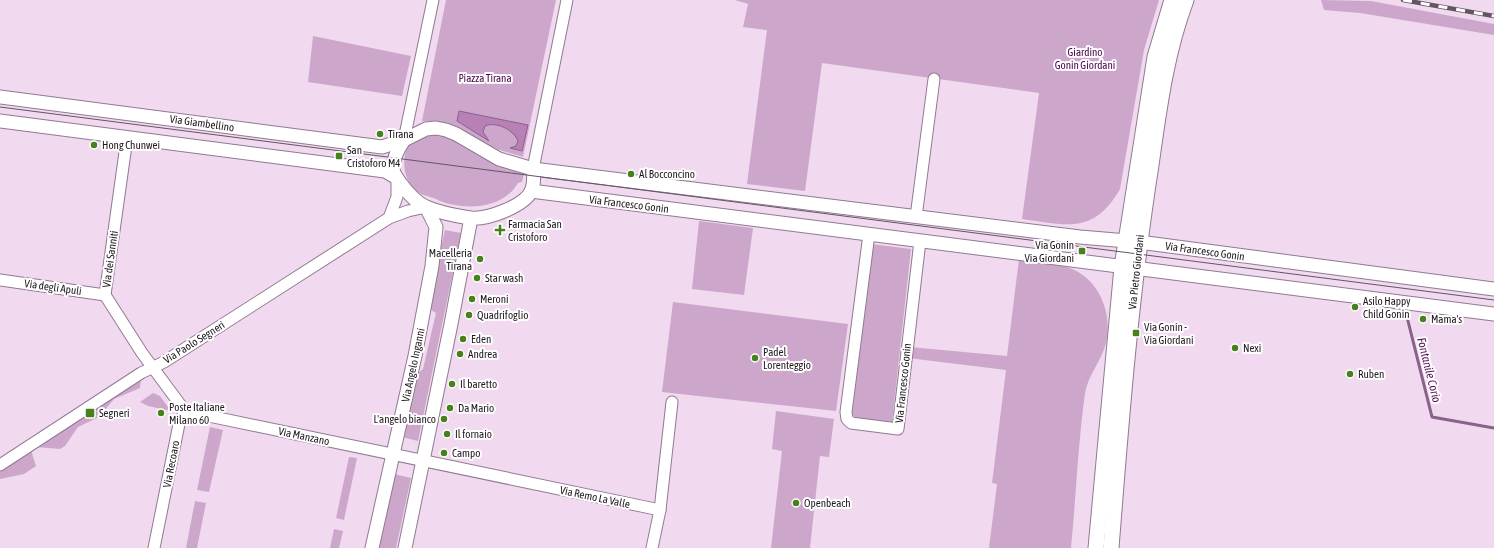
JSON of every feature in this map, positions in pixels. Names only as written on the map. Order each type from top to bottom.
[{"type":"main road","name":"Via Pietro Giordani","points":[[1096,548],[1129,268],[1163,84],[1172,0]]},
{"type":"main road","name":"Via Pietro Giordani","points":[[1169,30],[1186,0]]},
{"type":"main road","name":"Via Pietro Giordani","points":[[1111,548],[1129,268]]},
{"type":"street","points":[[433,0],[404,140],[394,161],[393,171],[410,194],[426,207],[471,218],[492,216],[504,211],[519,202],[531,191],[534,176],[533,169],[567,0]]},
{"type":"street","points":[[916,217],[934,79]]},
{"type":"street","name":"Via Giambellino","points":[[0,97],[377,147],[382,147],[404,140]]},
{"type":"street","points":[[0,122],[385,171],[397,178]]},
{"type":"street","points":[[404,140],[426,129],[446,130],[489,155],[533,169]]},
{"type":"street","name":"Via dei Sanniti","points":[[127,138],[105,295],[112,309],[152,366]]},
{"type":"street","name":"Via Francesco Gonin","points":[[533,169],[1080,237],[1133,241],[1494,289]]},
{"type":"street","points":[[389,218],[397,197],[397,178]]},
{"type":"street","name":"Via Francesco Gonin","points":[[531,191],[1494,314]]},
{"type":"street","name":"Via Paolo Segneri","points":[[0,465],[152,366],[164,362],[389,218],[408,211],[426,207]]},
{"type":"street","name":"Via Angelo Inganni","points":[[372,548],[432,266],[436,227],[426,207]]},
{"type":"street","points":[[405,548],[471,218]]},
{"type":"street","name":"Via Francesco Gonin","points":[[869,234],[846,412],[847,419],[851,423],[898,429],[920,241]]},
{"type":"street","name":"Via degli Apuli","points":[[0,280],[105,295]]},
{"type":"street","points":[[152,366],[185,411]]},
{"type":"street","points":[[652,548],[660,510],[672,402]]},
{"type":"street","name":"Via Manzano","points":[[185,411],[423,461]]},
{"type":"street","name":"Via Recoaro","points":[[154,548],[179,424],[185,411]]},
{"type":"street","name":"Via Remo La Valle","points":[[423,461],[660,510]]},
{"type":"green space","name":"Piazza Tirana","points":[[446,0],[556,0],[523,157],[492,147],[450,125],[433,121],[422,121]]},
{"type":"green space","name":"Giardino Gonin Giordani","points":[[735,0],[1159,0],[1144,50],[1120,189],[1110,204],[1100,214],[1078,224],[1052,223],[1022,219],[1039,93],[822,63],[805,191],[747,184],[767,30],[743,27],[748,4]]},
{"type":"green space","points":[[1321,0],[1371,1],[1494,24],[1494,35],[1360,13],[1324,10]]},
{"type":"green space","points":[[313,36],[411,56],[402,96],[308,82]]},
{"type":"green space","points":[[437,134],[452,139],[479,156],[522,171],[524,174],[522,182],[518,183],[505,197],[479,206],[459,206],[416,191],[410,185],[407,177],[404,160],[406,151],[416,138]]},
{"type":"green space","points":[[699,221],[753,228],[744,295],[692,289]]},
{"type":"green space","points":[[445,230],[461,233],[418,441],[402,437],[414,377],[423,369],[436,313],[428,308]]},
{"type":"green space","points":[[871,244],[911,249],[892,422],[856,419],[850,411]]},
{"type":"green space","points":[[1019,259],[1058,264],[1080,273],[1089,280],[1102,298],[1107,320],[1108,332],[1106,343],[1089,380],[1085,393],[1071,548],[989,548],[997,484],[992,483],[1006,370],[908,358],[910,347],[1007,356]]},
{"type":"green space","name":"Padel Lorenteggio","points":[[673,302],[848,324],[836,411],[662,392]]},
{"type":"green space","points":[[141,379],[140,388],[114,399],[99,417],[78,427],[65,446],[60,449],[36,447]]},
{"type":"green space","points":[[153,393],[160,396],[171,411],[148,406],[140,402]]},
{"type":"green space","name":"Openbeach","points":[[776,411],[834,419],[829,457],[820,456],[810,548],[771,548],[782,451],[772,449]]},
{"type":"green space","points":[[210,427],[223,430],[209,492],[197,490]]},
{"type":"green space","points":[[31,450],[36,466],[24,474],[0,479],[0,470]]},
{"type":"green space","points":[[349,457],[357,458],[344,520],[336,518]]},
{"type":"green space","points":[[394,474],[411,478],[396,548],[379,548]]},
{"type":"green space","points":[[195,501],[206,503],[197,548],[186,548]]},
{"type":"green space","points":[[334,529],[343,531],[339,548],[330,548]]},
{"type":"shaded area","points":[[459,111],[528,125],[522,151],[510,148],[516,146],[518,141],[509,130],[494,125],[485,126],[483,132],[489,141],[457,121]]},
{"type":"waterway","name":"Fontanile Corio","points":[[1406,313],[1432,417],[1494,428]]},
{"type":"tram line","points":[[0,107],[1494,300]]},
{"type":"railway","points":[[1403,0],[1494,16]]},
{"type":"place","name":"Tirana","points":[[380,134]]},
{"type":"place","name":"Hong Chunwei","points":[[94,145]]},
{"type":"place","name":"San Cristoforo M4","points":[[339,156]]},
{"type":"place","name":"Al Bocconcino","points":[[631,174]]},
{"type":"place","name":"Farmacia San Cristoforo","points":[[500,230]]},
{"type":"place","name":"Via Gonin Via Giordani","points":[[1082,251]]},
{"type":"place","name":"Macelleria Tirana","points":[[480,259]]},
{"type":"place","name":"Star wash","points":[[477,278]]},
{"type":"place","name":"Meroni","points":[[472,299]]},
{"type":"place","name":"Asilo Happy Child Gonin","points":[[1355,307]]},
{"type":"place","name":"Quadrifoglio","points":[[469,315]]},
{"type":"place","name":"Mama's","points":[[1423,319]]},
{"type":"place","name":"Via Gonin - Via Giordani","points":[[1136,333]]},
{"type":"place","name":"Eden","points":[[463,339]]},
{"type":"place","name":"Nexi","points":[[1235,348]]},
{"type":"place","name":"Andrea","points":[[460,354]]},
{"type":"place","name":"Padel Lorenteggio","points":[[755,358]]},
{"type":"place","name":"Ruben","points":[[1350,374]]},
{"type":"place","name":"Il baretto","points":[[452,384]]},
{"type":"place","name":"Da Mario","points":[[450,408]]},
{"type":"place","name":"Segneri","points":[[90,413]]},
{"type":"place","name":"Poste Italiane Milano 60","points":[[161,413]]},
{"type":"place","name":"L'angelo bianco","points":[[444,419]]},
{"type":"place","name":"Il fornaio","points":[[447,434]]},
{"type":"place","name":"Campo","points":[[444,453]]},
{"type":"place","name":"Openbeach","points":[[796,503]]}]
